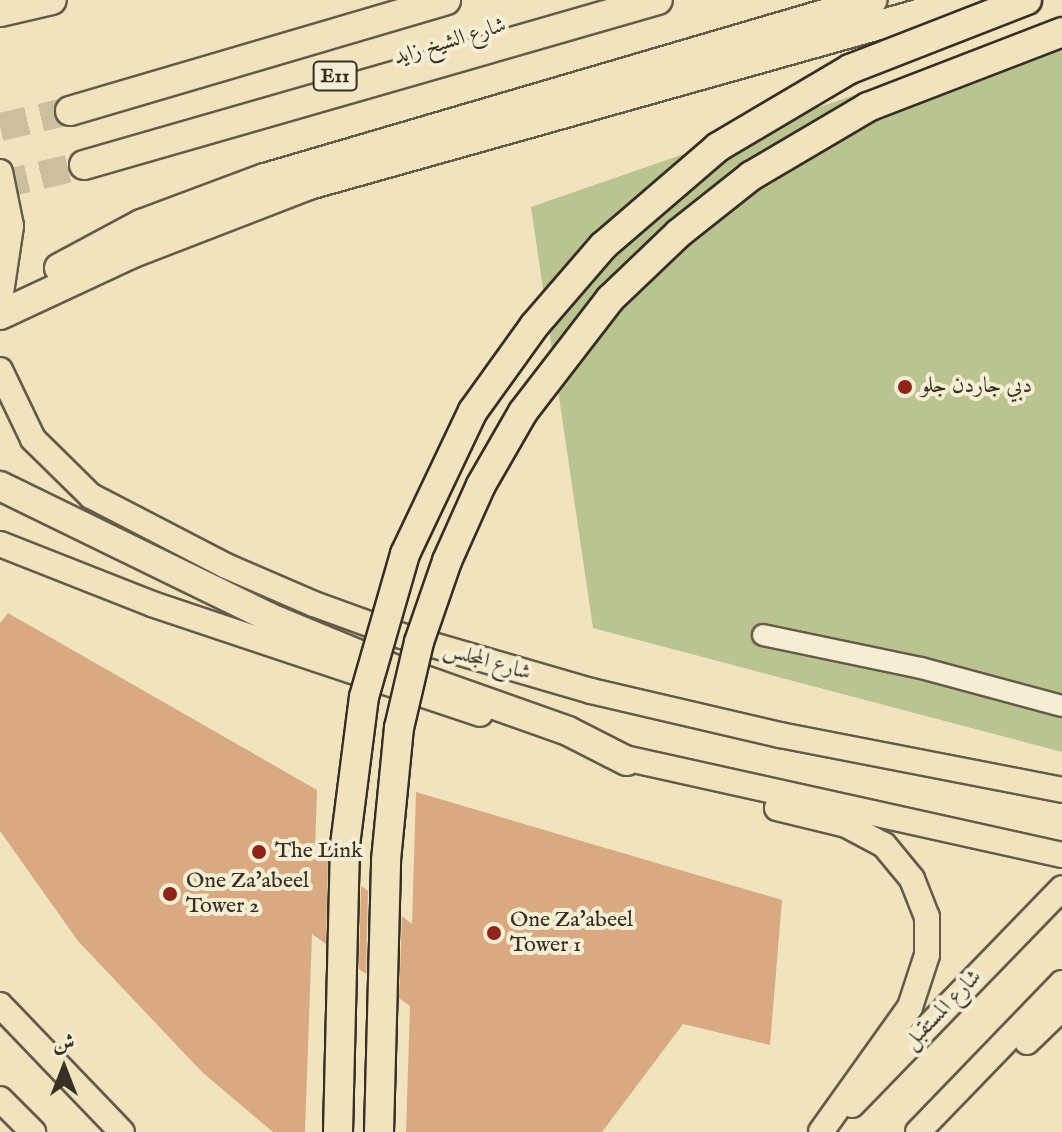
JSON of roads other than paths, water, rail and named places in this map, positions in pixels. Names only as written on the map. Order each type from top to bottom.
[{"type":"highway","points":[[0,12],[52,0]]},
{"type":"highway","name":"شارع الشيخ زايد","points":[[70,111],[446,0]]},
{"type":"highway","name":"شارع الشيخ زايد","points":[[589,0],[82,157],[658,0]]},
{"type":"highway","points":[[0,313],[107,241],[211,196],[360,148],[872,0]]},
{"type":"highway","points":[[0,313],[207,222],[429,150],[968,0]]},
{"type":"highway","points":[[338,1132],[345,845],[364,697],[405,554],[473,411],[567,285],[640,211],[718,147],[850,69],[1027,0]]},
{"type":"highway","points":[[379,1132],[386,845],[399,728],[419,642],[447,561],[481,485],[523,412],[610,299],[679,233],[751,176],[868,107],[1062,32]]},
{"type":"highway","points":[[0,486],[337,647],[568,731],[627,761]]},
{"type":"main road","points":[[0,172],[11,226],[0,300]]},
{"type":"main road","name":"شارع المجلس","points":[[0,370],[33,439],[91,496],[314,604],[429,644],[591,691],[780,735],[1062,790]]},
{"type":"main road","points":[[0,544],[152,604],[273,641],[627,761],[676,784],[859,830],[895,855],[919,891],[928,942],[916,993],[893,1035],[850,1086],[823,1132]]},
{"type":"main road","points":[[627,761],[1062,855]]},
{"type":"main road","name":"شارع المستقبل","points":[[823,1132],[1062,888]]},
{"type":"main road","points":[[918,1132],[1062,983]]},
{"type":"main road","points":[[0,1005],[122,1132]]},
{"type":"main road","points":[[986,1062],[1023,1045],[1062,1008]]},
{"type":"main road","points":[[0,1099],[33,1132]]},
{"type":"street","points":[[763,635],[921,668],[1062,706]]},
{"type":"tunnel","points":[[0,127],[70,111]]},
{"type":"tunnel","points":[[0,185],[84,165]]},
{"type":"place","name":"دبي جاردن جلو","points":[[905,387]]},
{"type":"place","name":"The Link","points":[[259,852]]},
{"type":"place","name":"One Za'abeel Tower 2","points":[[170,894]]},
{"type":"place","name":"One Za'abeel Tower 1","points":[[494,933]]}]
